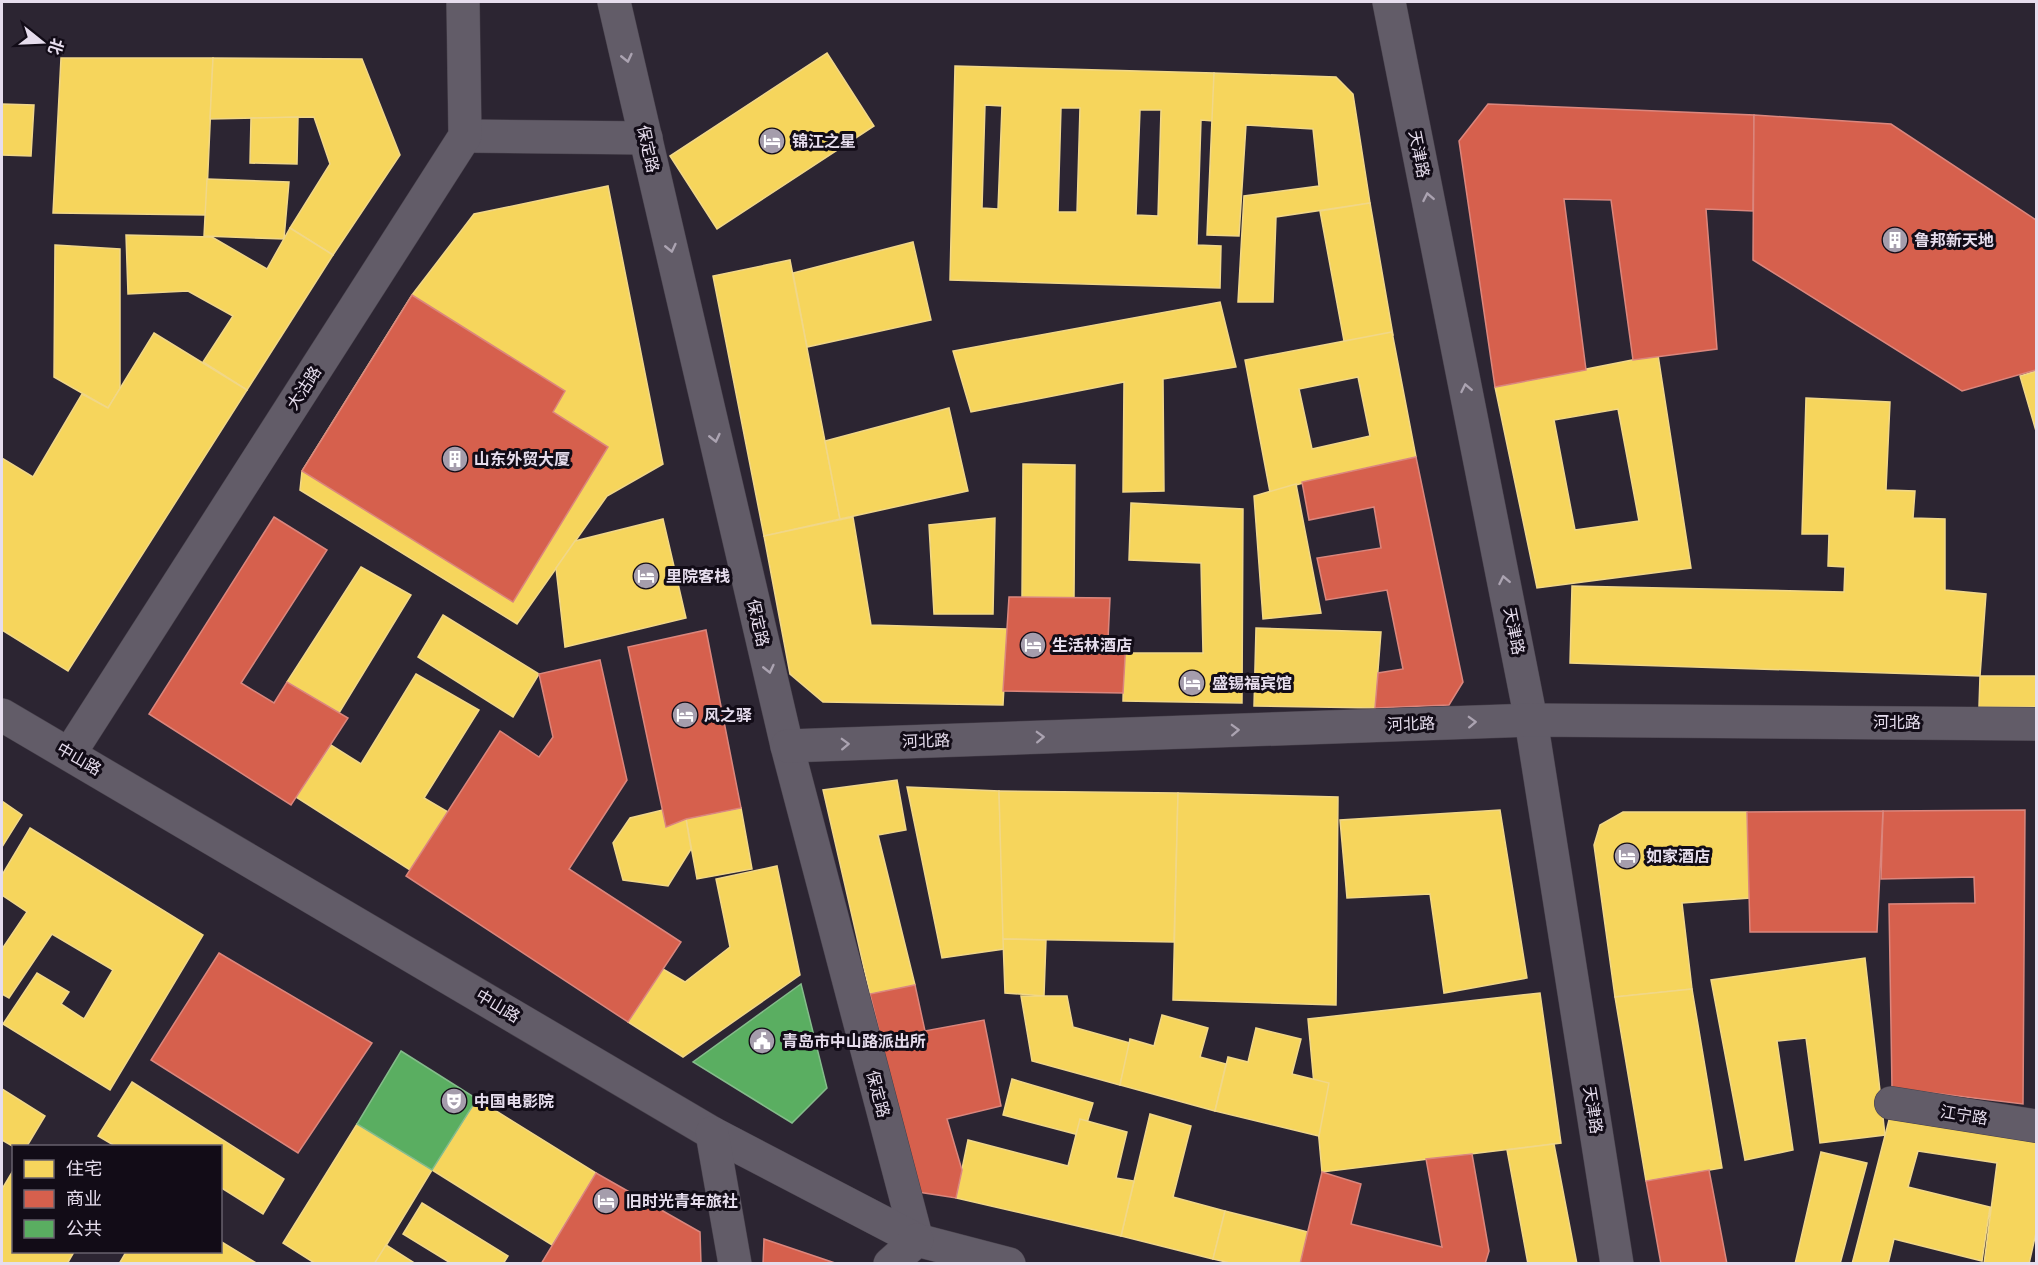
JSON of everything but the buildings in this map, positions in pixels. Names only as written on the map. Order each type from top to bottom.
[{"type":"street","points":[[463,2],[465,136],[646,138]]},
{"type":"street","name":"保定路","points":[[614,2],[787,746],[917,1240]]},
{"type":"street","name":"天津路","points":[[1389,2],[1531,720],[1617,1263]]},
{"type":"street","name":"大沽路","points":[[70,753],[465,136]]},
{"type":"street","name":"中山路","points":[[2,715],[712,1133],[917,1240],[1009,1263]]},
{"type":"street","name":"河北路","points":[[787,746],[1531,720],[2037,724]]},
{"type":"street","name":"江宁路","points":[[1891,1103],[2037,1126]]},
{"type":"street","points":[[712,1133],[735,1263]]},
{"type":"street","points":[[890,1263],[917,1240]]},
{"type":"place","name":"锦江之星","points":[[772,141]]},
{"type":"place","name":"鲁邦新天地","points":[[1895,240]]},
{"type":"place","name":"山东外贸大厦","points":[[455,459]]},
{"type":"place","name":"里院客栈","points":[[646,576]]},
{"type":"place","name":"生活林酒店","points":[[1033,645]]},
{"type":"place","name":"盛锡福宾馆","points":[[1192,683]]},
{"type":"place","name":"风之驿","points":[[685,715]]},
{"type":"place","name":"如家酒店","points":[[1627,856]]},
{"type":"place","name":"青岛市中山路派出所","points":[[762,1041]]},
{"type":"place","name":"中国电影院","points":[[454,1101]]},
{"type":"place","name":"旧时光青年旅社","points":[[606,1201]]}]
